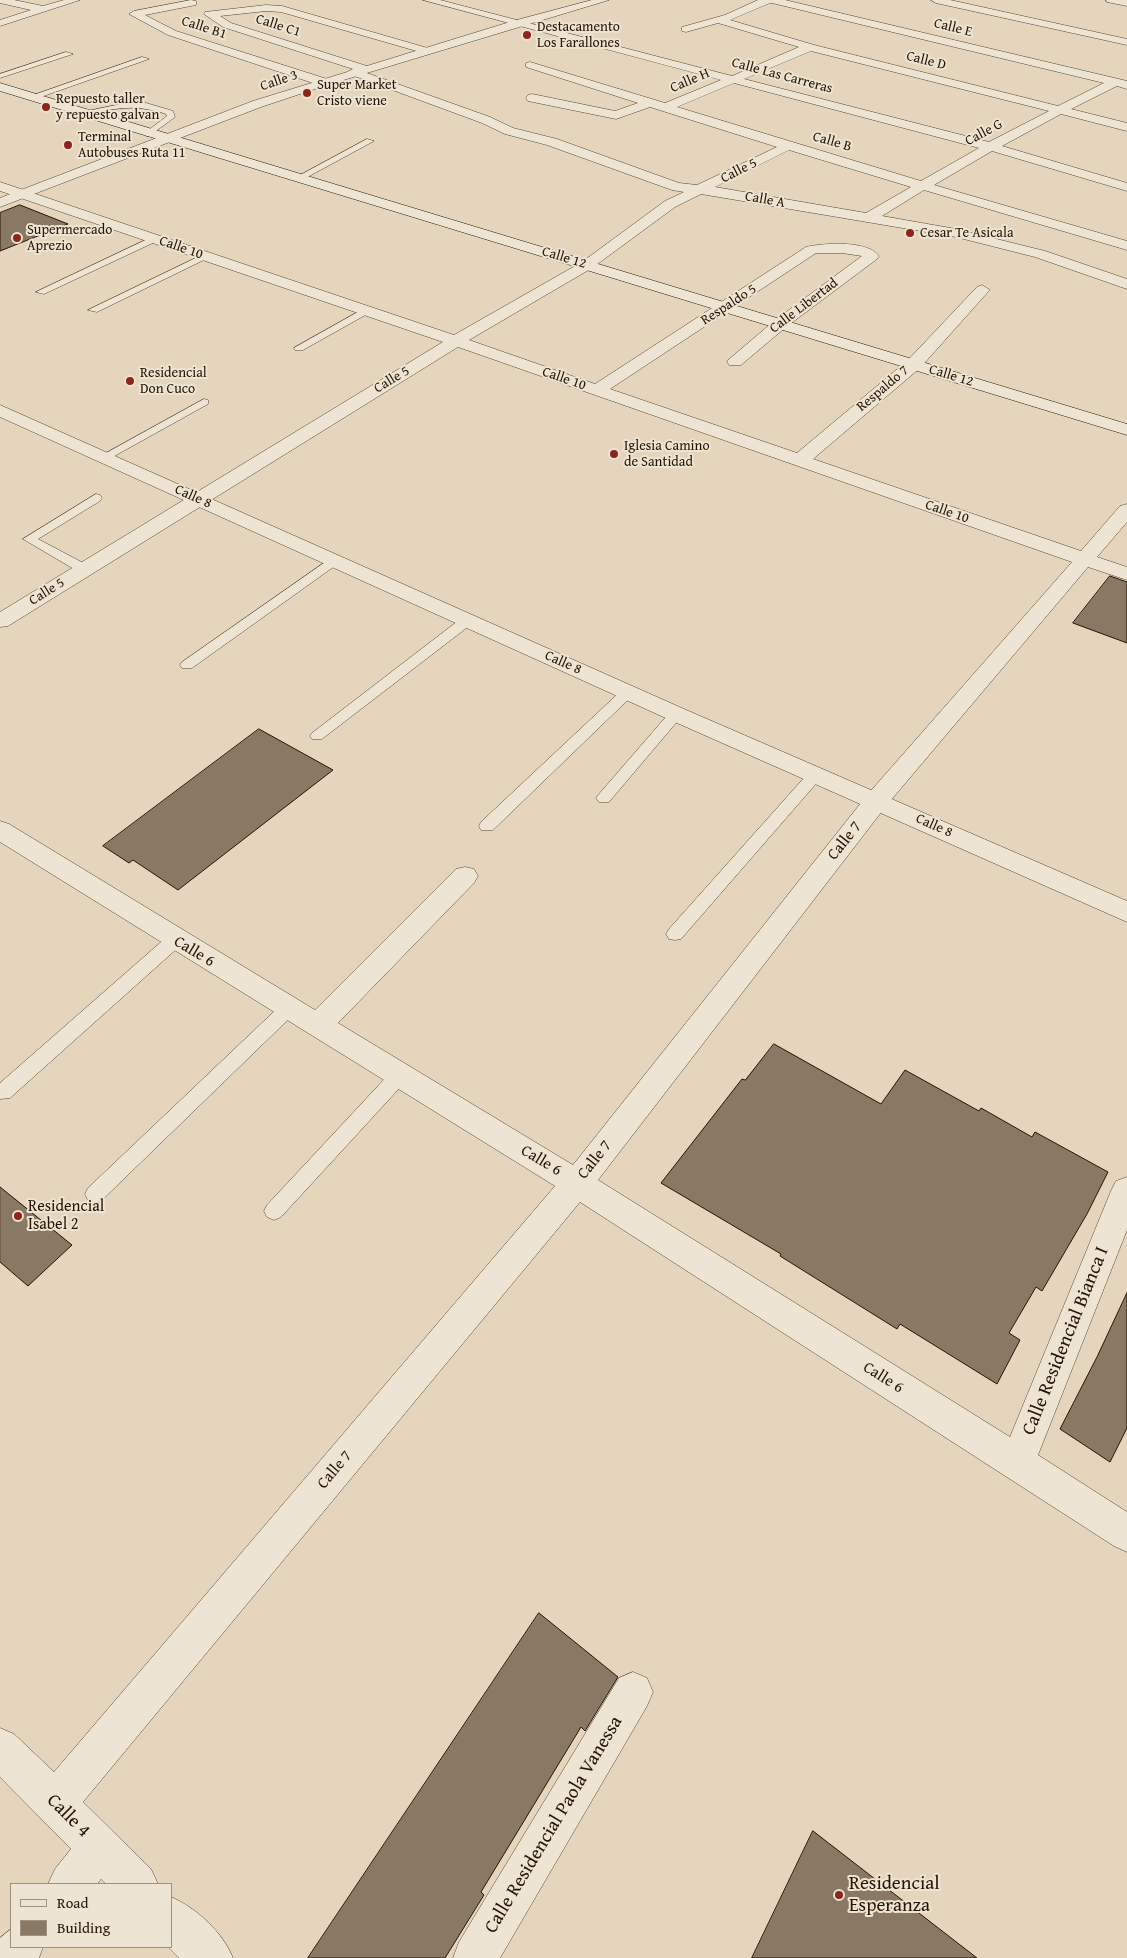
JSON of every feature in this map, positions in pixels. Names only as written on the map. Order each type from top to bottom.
[{"type":"street","points":[[0,0],[42,10]]},
{"type":"street","points":[[0,23],[75,0]]},
{"type":"street","name":"Calle 3","points":[[0,203],[165,139],[323,82],[517,23],[601,0]]},
{"type":"street","points":[[686,29],[718,20],[767,0]]},
{"type":"street","name":"Calle E","points":[[772,0],[1121,83]]},
{"type":"street","points":[[936,0],[1127,42]]},
{"type":"street","points":[[1112,0],[1127,3]]},
{"type":"street","name":"Calle Las Carreras","points":[[435,1],[992,147],[1127,187]]},
{"type":"street","name":"Calle C1","points":[[189,2],[196,9],[236,28],[360,71]]},
{"type":"street","name":"Calle B1","points":[[189,2],[134,14],[172,33],[323,82]]},
{"type":"street","points":[[209,14],[266,8],[282,9],[427,51]]},
{"type":"street","points":[[1008,16],[1024,8]]},
{"type":"street","name":"Calle D","points":[[718,20],[810,47],[1127,128]]},
{"type":"street","name":"Calle H","points":[[664,108],[810,47]]},
{"type":"street","name":"Calle B","points":[[530,64],[788,146],[1127,246]]},
{"type":"street","name":"Calle A","points":[[360,71],[486,120],[509,131],[552,142],[677,187],[719,192],[956,233],[1040,254],[1127,284]]},
{"type":"street","name":"Calle G","points":[[870,217],[1056,110],[1121,83]]},
{"type":"street","name":"Calle 12","points":[[0,87],[165,139],[726,307],[1127,430]]},
{"type":"street","points":[[532,98],[616,115],[648,103]]},
{"type":"street","name":"Calle 5","points":[[0,621],[456,342],[587,265],[670,204],[788,146]]},
{"type":"street","name":"Calle 10","points":[[0,186],[1127,574]]},
{"type":"street","name":"Respaldo 5","points":[[597,390],[811,250],[821,248],[869,253]]},
{"type":"street","name":"Calle Libertad","points":[[735,361],[780,324],[872,256],[869,253]]},
{"type":"street","name":"Respaldo 7","points":[[800,460],[914,364],[982,290]]},
{"type":"street","name":"Calle 8","points":[[0,410],[676,714],[876,800],[1127,912]]},
{"type":"street","name":"Calle 7","points":[[55,1803],[577,1183],[876,800],[1086,560],[1127,510]]},
{"type":"street","name":"Calle 6","points":[[0,830],[175,940],[319,1024],[399,1076],[577,1183],[1127,1533]]},
{"type":"street","points":[[319,1024],[465,876]]},
{"type":"street","name":"Calle Residencial Bianca I","points":[[1017,1463],[1127,1191]]},
{"type":"street","name":"Calle Residencial Paola Vanessa","points":[[475,1958],[633,1692]]},
{"type":"street","name":"Calle 4","points":[[0,1748],[135,1883]]},
{"type":"street","points":[[71,1883],[99,1848]]},
{"type":"street","points":[[172,1920],[211,1958]]},
{"type":"street","points":[[12,1958],[20,1948]]},
{"type":"lane","points":[[0,76],[68,54]]},
{"type":"lane","points":[[32,97],[145,59]]},
{"type":"lane","points":[[82,113],[131,104],[146,105],[170,113],[171,117],[149,134]]},
{"type":"lane","points":[[297,179],[370,141]]},
{"type":"lane","points":[[40,292],[154,239]]},
{"type":"lane","points":[[93,310],[205,256]]},
{"type":"lane","points":[[299,348],[365,311]]},
{"type":"lane","points":[[106,457],[204,402]]},
{"type":"lane","points":[[84,569],[29,539],[96,498]]},
{"type":"lane","points":[[187,665],[334,560]]},
{"type":"lane","points":[[316,736],[468,620]]},
{"type":"lane","points":[[487,826],[628,692]]},
{"type":"lane","points":[[604,798],[676,714]]},
{"type":"lane","points":[[675,934],[816,774]]},
{"type":"lane","points":[[3,1092],[175,940]]},
{"type":"lane","points":[[95,1194],[289,1008]]},
{"type":"lane","points":[[274,1211],[399,1076]]},
{"type":"building","name":"Supermercado Aprezio","points":[[20,205],[68,224],[0,251],[0,213]]},
{"type":"building","points":[[1110,576],[1127,582],[1127,643],[1073,623]]},
{"type":"building","points":[[259,729],[333,770],[178,890],[133,860],[129,863],[103,846]]},
{"type":"building","points":[[774,1044],[881,1104],[905,1070],[979,1111],[981,1108],[1032,1137],[1035,1132],[1108,1172],[1087,1214],[1042,1291],[1036,1287],[1009,1333],[1020,1340],[997,1384],[900,1324],[897,1329],[780,1256],[781,1254],[661,1183],[742,1079],[745,1080]]},
{"type":"building","name":"Residencial Isabel 2","points":[[0,1187],[72,1245],[28,1286],[0,1262]]},
{"type":"building","points":[[1127,1293],[1127,1428],[1110,1462],[1060,1429]]},
{"type":"building","points":[[539,1613],[618,1677],[585,1731],[581,1727],[481,1892],[484,1895],[445,1958],[308,1958]]},
{"type":"building","name":"Residencial Esperanza","points":[[813,1831],[977,1958],[752,1958]]},
{"type":"place","name":"Destacamento Los Farallones","points":[[527,35]]},
{"type":"place","name":"Super Market Cristo viene","points":[[307,93]]},
{"type":"place","name":"Repuesto taller y repuesto galvan","points":[[46,107]]},
{"type":"place","name":"Terminal Autobuses Ruta 11","points":[[68,145]]},
{"type":"place","name":"Cesar Te Asicala","points":[[910,233]]},
{"type":"place","name":"Supermercado Aprezio","points":[[17,238]]},
{"type":"place","name":"Residencial Don Cuco","points":[[130,381]]},
{"type":"place","name":"Iglesia Camino de Santidad","points":[[614,454]]},
{"type":"place","name":"Residencial Isabel 2","points":[[18,1216]]},
{"type":"place","name":"Residencial Esperanza","points":[[839,1895]]}]
